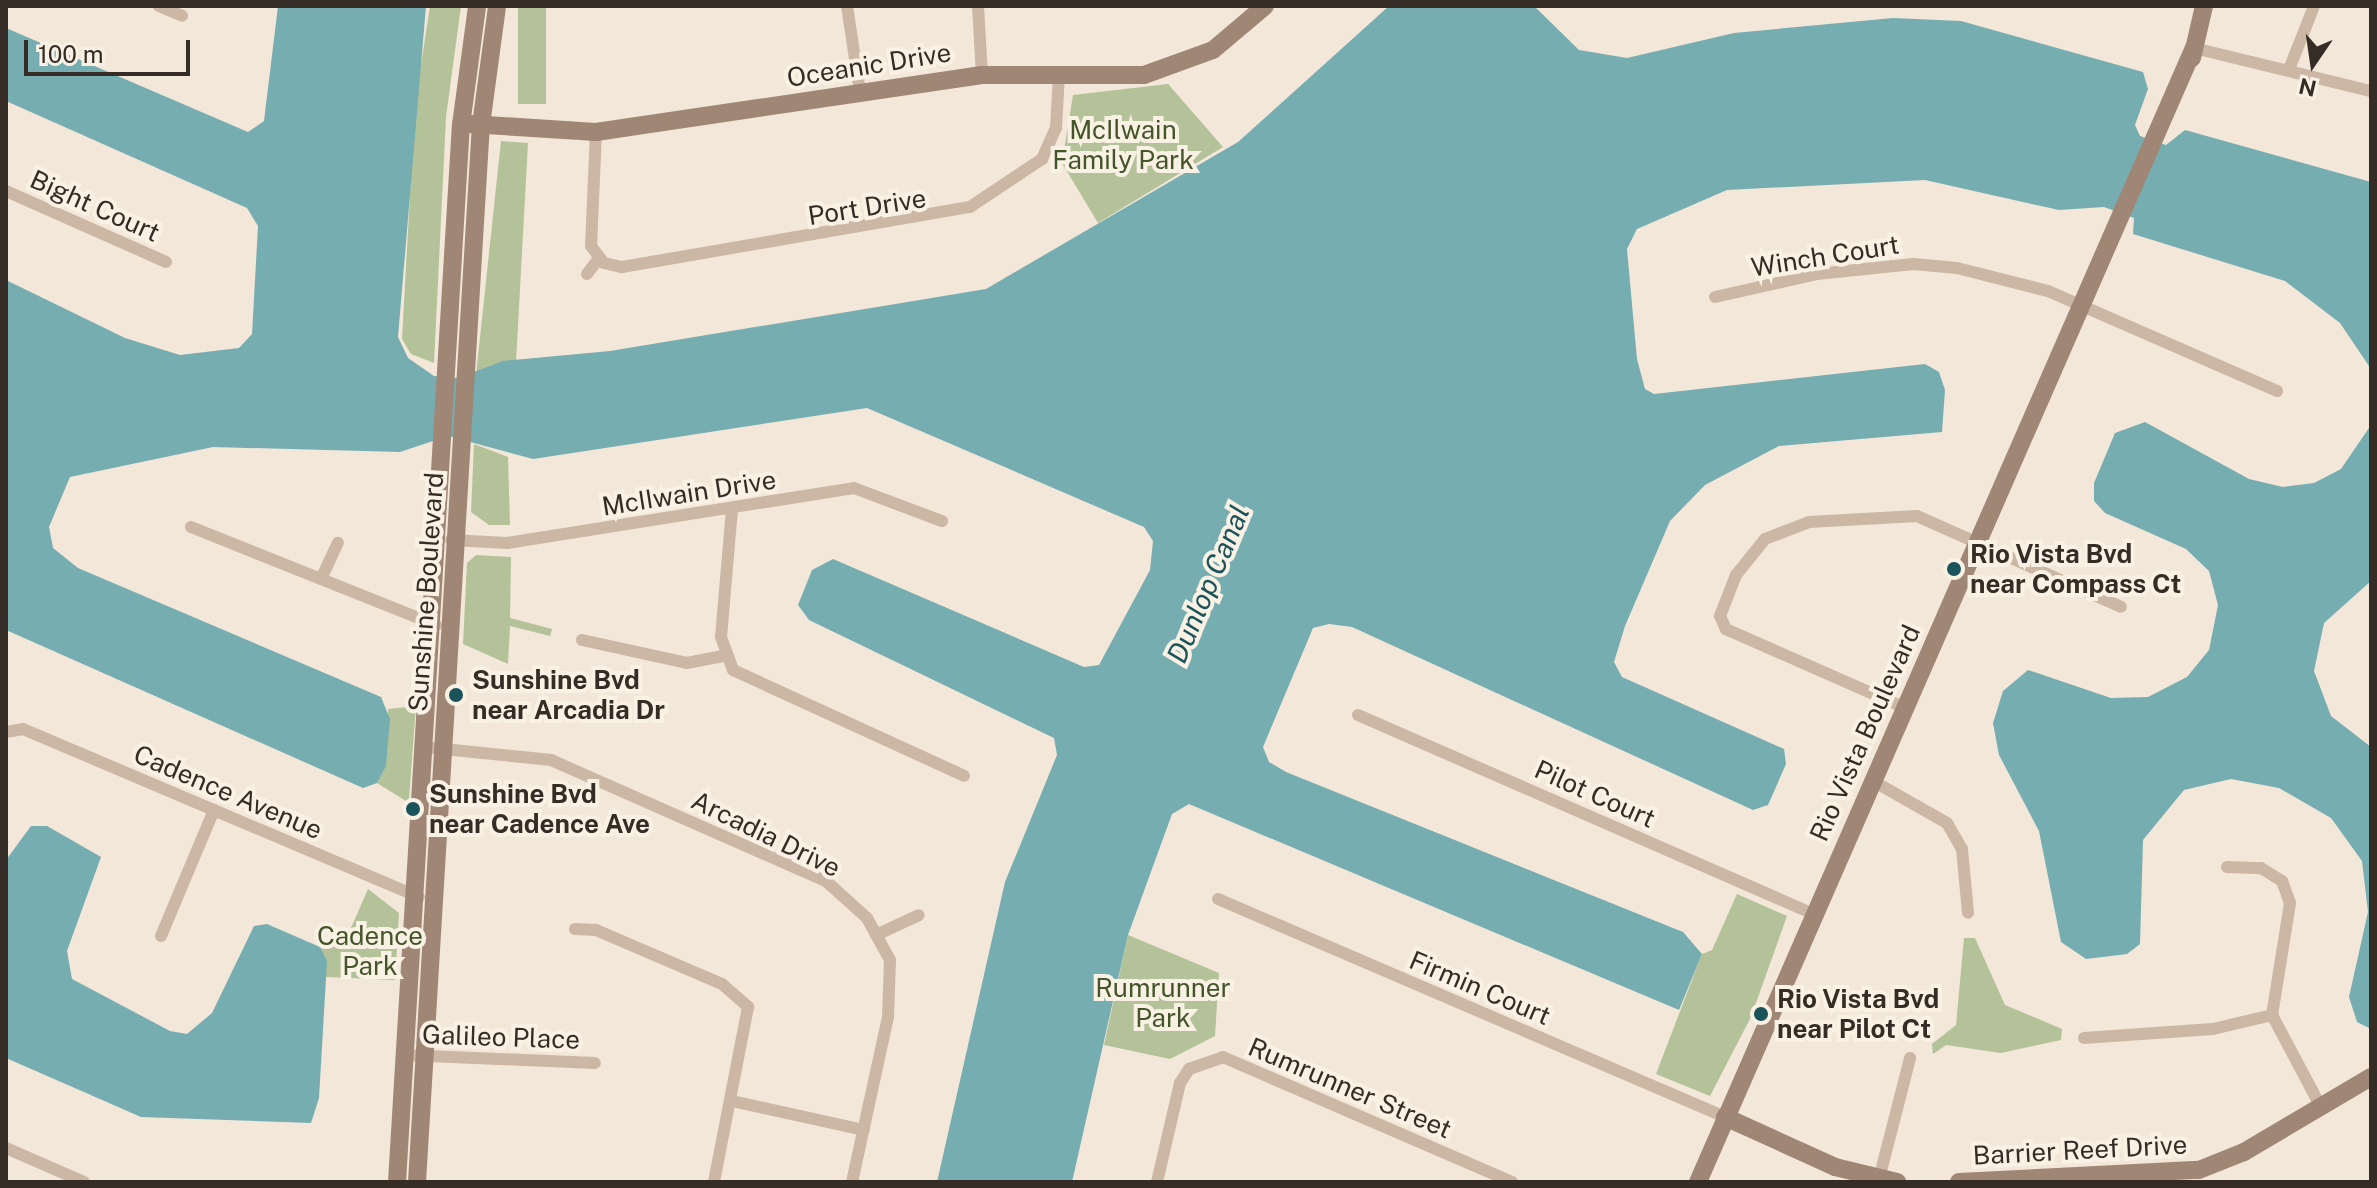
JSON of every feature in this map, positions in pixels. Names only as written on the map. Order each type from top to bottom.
[{"type":"street","points":[[159,6],[182,16]]},
{"type":"street","name":"Sunshine Boulevard","points":[[446,539],[441,450],[461,124],[477,6]]},
{"type":"street","name":"Sunshine Boulevard","points":[[417,1182],[434,898],[433,748],[440,625],[446,539],[461,451],[481,125],[497,6]]},
{"type":"street","points":[[847,6],[860,92]]},
{"type":"street","points":[[978,6],[982,75]]},
{"type":"street","name":"Oceanic Drive","points":[[461,124],[596,132],[982,75],[1129,77],[1180,66],[1213,50],[1265,6]]},
{"type":"street","name":"Rio Vista Boulevard","points":[[1698,1182],[2194,48],[2204,6]]},
{"type":"street","points":[[2290,67],[2314,6]]},
{"type":"street","points":[[2194,48],[2290,67],[2371,91]]},
{"type":"street","name":"Port Drive","points":[[599,258],[622,267],[912,223],[970,207],[1042,159],[1056,128],[1059,75]]},
{"type":"street","points":[[587,274],[599,258],[590,237],[596,132]]},
{"type":"street","name":"Bight Court","points":[[6,191],[166,262]]},
{"type":"street","name":"Winch Court","points":[[1715,297],[1817,274],[1913,264],[1957,268],[2081,305],[2277,391]]},
{"type":"street","name":"McIIwain Drive","points":[[446,539],[507,543],[854,488],[942,521]]},
{"type":"street","points":[[724,656],[732,509]]},
{"type":"street","points":[[1905,708],[1726,629],[1720,616],[1736,575],[1765,539],[1809,522],[1902,514],[1978,542],[2121,607]]},
{"type":"street","points":[[191,527],[440,625]]},
{"type":"street","points":[[321,579],[338,543]]},
{"type":"street","points":[[582,640],[687,663],[724,656]]},
{"type":"street","points":[[724,656],[756,685],[964,776]]},
{"type":"street","name":"Pilot Court","points":[[1358,715],[1814,914]]},
{"type":"street","name":"Cadence Avenue","points":[[6,732],[23,729],[414,897],[434,898]]},
{"type":"street","name":"Sunshine Boulevard","points":[[397,1182],[414,897],[433,748]]},
{"type":"street","name":"Arcadia Drive","points":[[433,748],[551,760],[827,882],[876,935],[890,960],[888,1017],[852,1182]]},
{"type":"street","points":[[1873,781],[1947,823],[1962,849],[1968,913]]},
{"type":"street","points":[[161,936],[214,810]]},
{"type":"street","points":[[2227,867],[2261,868],[2282,881],[2290,903],[2271,986],[2272,1015],[2321,1107]]},
{"type":"street","name":"Firmin Court","points":[[1218,899],[1725,1117]]},
{"type":"street","points":[[876,935],[919,915]]},
{"type":"street","points":[[575,929],[596,930],[736,994],[748,1007],[714,1182]]},
{"type":"street","points":[[2084,1038],[2213,1029],[2272,1015]]},
{"type":"street","name":"Galileo Place","points":[[405,1055],[595,1063]]},
{"type":"street","name":"Rumrunner Street","points":[[1157,1182],[1180,1083],[1189,1069],[1223,1057],[1512,1182]]},
{"type":"street","points":[[1725,1117],[1888,1180],[1910,1058]]},
{"type":"street","name":"Barrier Reef Drive","points":[[1959,1182],[2199,1170],[2321,1107],[2371,1077]]},
{"type":"street","points":[[732,1101],[864,1130]]},
{"type":"street","points":[[6,1148],[84,1182]]},
{"type":"green space","points":[[430,6],[461,6],[446,117],[434,363],[411,354],[402,339],[415,104]]},
{"type":"green space","points":[[518,6],[546,6],[546,104],[518,104]]},
{"type":"green space","name":"McIlwain Family Park","points":[[1168,84],[1223,147],[1098,223],[1062,163],[1073,95]]},
{"type":"green space","points":[[501,141],[528,143],[516,362],[476,375]]},
{"type":"green space","points":[[474,444],[508,457],[510,525],[489,525],[471,512]]},
{"type":"green space","points":[[476,555],[511,557],[510,618],[552,629],[550,636],[510,626],[508,664],[463,644],[467,563]]},
{"type":"green space","points":[[416,706],[409,799],[406,801],[377,783],[387,756],[388,709]]},
{"type":"green space","name":"Cadence Park","points":[[368,889],[399,913],[395,980],[326,977],[320,947],[344,944]]},
{"type":"green space","points":[[1737,894],[1787,916],[1751,1017],[1710,1096],[1656,1074],[1702,954],[1712,950]]},
{"type":"green space","name":"Rumrunner Park","points":[[1128,935],[1219,973],[1215,1036],[1170,1059],[1104,1045]]},
{"type":"green space","points":[[1964,938],[1975,938],[2005,1005],[2062,1029],[2061,1040],[2001,1053],[1946,1045],[1933,1054],[1932,1044],[1956,1025]]},
{"type":"water","name":"Dunlop Canal","points":[[278,6],[426,6],[398,337],[408,358],[434,376],[458,378],[503,361],[610,351],[986,289],[1238,142],[1389,6],[1534,6],[1579,50],[1627,58],[1734,33],[1893,18],[1961,21],[2143,72],[2148,89],[2135,125],[2140,136],[2166,145],[2185,130],[2371,182],[2371,369],[2340,323],[2285,281],[2133,234],[2134,218],[2104,207],[2059,210],[1925,180],[1727,190],[1637,229],[1627,249],[1637,359],[1645,389],[1654,394],[1925,364],[1939,372],[1945,390],[1942,432],[1779,446],[1705,485],[1670,521],[1625,626],[1614,662],[1622,677],[1784,749],[1786,764],[1768,805],[1753,810],[1352,627],[1329,624],[1313,628],[1263,747],[1269,762],[1286,772],[1683,932],[1702,954],[1679,1010],[1189,804],[1172,814],[1128,935],[1072,1182],[937,1182],[1005,882],[1057,755],[1054,738],[809,620],[798,605],[812,570],[833,559],[1084,667],[1099,665],[1150,570],[1153,541],[1144,527],[867,408],[533,459],[448,436],[400,452],[213,447],[70,477],[49,527],[53,548],[78,568],[381,697],[390,719],[386,766],[377,783],[363,788],[6,630],[6,280],[125,338],[180,355],[239,348],[252,334],[258,226],[247,208],[6,101],[6,28],[248,132],[264,121]]},
{"type":"water","points":[[2145,422],[2249,479],[2283,487],[2314,483],[2341,469],[2371,425],[2371,581],[2324,623],[2314,671],[2331,716],[2371,747],[2371,1029],[2357,1022],[2349,997],[2368,912],[2362,861],[2331,818],[2279,788],[2231,779],[2184,790],[2143,840],[2140,944],[2127,954],[2086,959],[2061,942],[2039,831],[1999,755],[1993,723],[2003,691],[2028,670],[2111,698],[2148,697],[2187,677],[2209,650],[2218,605],[2209,571],[2186,549],[2105,513],[2094,501],[2094,483],[2115,433]]},
{"type":"water","points":[[31,826],[47,826],[101,857],[67,951],[72,979],[170,1031],[187,1034],[212,1013],[254,926],[267,924],[320,947],[327,961],[319,1098],[311,1123],[141,1117],[6,1058],[6,860]]},
{"type":"place","name":"Rio Vista Bvd near Compass Ct","points":[[1954,569]]},
{"type":"place","name":"Sunshine Bvd near Arcadia Dr","points":[[456,695]]},
{"type":"place","name":"Sunshine Bvd near Cadence Ave","points":[[413,809]]},
{"type":"place","name":"Rio Vista Bvd near Pilot Ct","points":[[1761,1014]]}]
